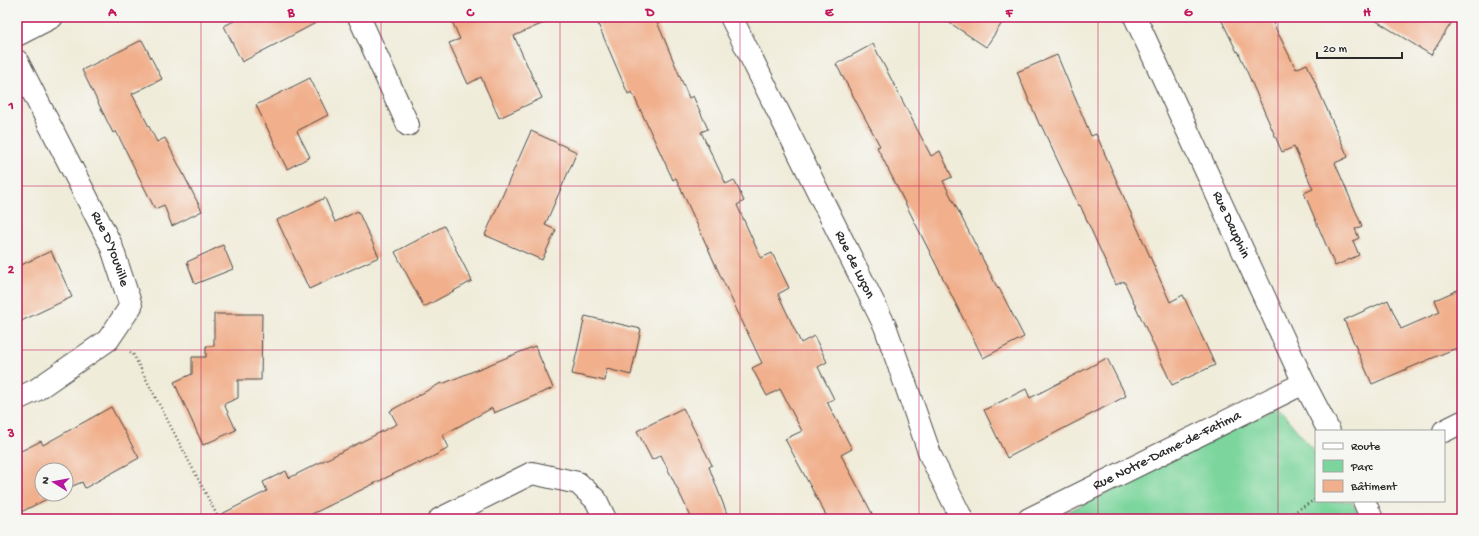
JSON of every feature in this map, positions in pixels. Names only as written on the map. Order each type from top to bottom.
[{"type":"street","points":[[17,35],[52,17]]},
{"type":"street","points":[[359,17],[408,125]]},
{"type":"street","name":"Rue de Luçon","points":[[731,17],[884,326],[931,457],[962,519]]},
{"type":"street","name":"Rue Dauphin","points":[[1135,17],[1304,383],[1328,430]]},
{"type":"street","name":"Rue D'Youville","points":[[17,61],[111,245],[131,306],[108,340],[36,390],[17,398]]},
{"type":"street","name":"Rue Notre-Dame-de-Fatima","points":[[1030,519],[1304,383]]},
{"type":"street","points":[[1445,430],[1462,422]]},
{"type":"street","points":[[440,519],[532,473],[578,483],[596,500],[605,519]]},
{"type":"street","points":[[1364,502],[1372,519]]},
{"type":"path","points":[[108,340],[133,354],[218,519]]},
{"type":"path","points":[[1283,519],[1315,500]]},
{"type":"green space","points":[[1278,408],[1315,452],[1315,502],[1352,502],[1362,519],[1053,519]]},
{"type":"building","points":[[242,17],[327,17],[242,62],[224,26]]},
{"type":"building","points":[[450,17],[557,17],[514,36],[542,98],[499,118],[481,77],[468,84],[449,43],[460,39]]},
{"type":"building","points":[[595,17],[655,17],[689,98],[693,96],[708,129],[701,132],[726,184],[734,180],[744,201],[737,205],[761,258],[772,253],[789,288],[778,294],[801,343],[814,336],[827,362],[818,367],[834,399],[827,402],[852,449],[841,455],[875,519],[828,519],[785,439],[802,431],[780,389],[767,396],[752,368],[762,363],[676,178],[673,180],[632,92],[628,94]]},
{"type":"building","points":[[941,17],[1006,17],[986,47]]},
{"type":"building","points":[[1220,17],[1270,17],[1296,69],[1307,64],[1348,157],[1335,163],[1362,226],[1355,229],[1359,238],[1353,241],[1359,255],[1335,266],[1304,193],[1313,189],[1294,147],[1282,152],[1238,51],[1237,52]]},
{"type":"building","points":[[1370,17],[1455,17],[1431,55]]},
{"type":"building","points":[[142,40],[162,79],[132,94],[157,142],[165,138],[202,211],[172,226],[164,205],[155,209],[116,131],[113,133],[82,70]]},
{"type":"building","points":[[873,44],[931,156],[940,151],[952,177],[943,181],[1024,337],[983,358],[877,147],[880,146],[836,64]]},
{"type":"building","points":[[1057,55],[1091,136],[1096,134],[1170,302],[1183,295],[1215,365],[1172,385],[1124,281],[1116,285],[1080,205],[1079,206],[1041,125],[1040,126],[1017,72]]},
{"type":"building","points":[[310,78],[328,115],[297,131],[310,157],[287,169],[256,105]]},
{"type":"building","points":[[531,131],[577,152],[545,225],[556,230],[542,260],[485,235]]},
{"type":"building","points":[[325,198],[335,222],[358,211],[379,257],[309,289],[277,220]]},
{"type":"building","points":[[444,226],[472,281],[424,307],[395,252]]},
{"type":"building","points":[[223,245],[233,269],[195,284],[187,262]]},
{"type":"building","points":[[51,251],[72,297],[17,323],[17,267]]},
{"type":"building","points":[[1462,288],[1462,361],[1456,348],[1372,384],[1344,320],[1388,300],[1401,329],[1440,312],[1435,300]]},
{"type":"building","points":[[214,314],[262,314],[261,380],[238,380],[238,398],[224,404],[236,430],[203,445],[174,382],[192,374],[192,357],[206,357],[206,346],[214,346]]},
{"type":"building","points":[[585,316],[641,329],[631,375],[607,369],[605,381],[572,374]]},
{"type":"building","points":[[535,346],[553,388],[494,413],[492,408],[443,435],[449,448],[419,464],[418,462],[302,519],[212,519],[267,491],[263,482],[286,471],[289,478],[397,424],[390,411],[441,383],[442,384]]},
{"type":"building","points":[[1107,358],[1126,396],[1007,458],[984,410],[1026,389],[1030,398]]},
{"type":"building","points":[[111,407],[139,458],[85,488],[82,482],[74,486],[74,462],[34,462],[34,502],[41,502],[17,514],[17,453],[41,441],[43,445]]},
{"type":"building","points":[[683,408],[712,465],[709,467],[729,519],[692,519],[661,455],[652,460],[637,431]]}]
